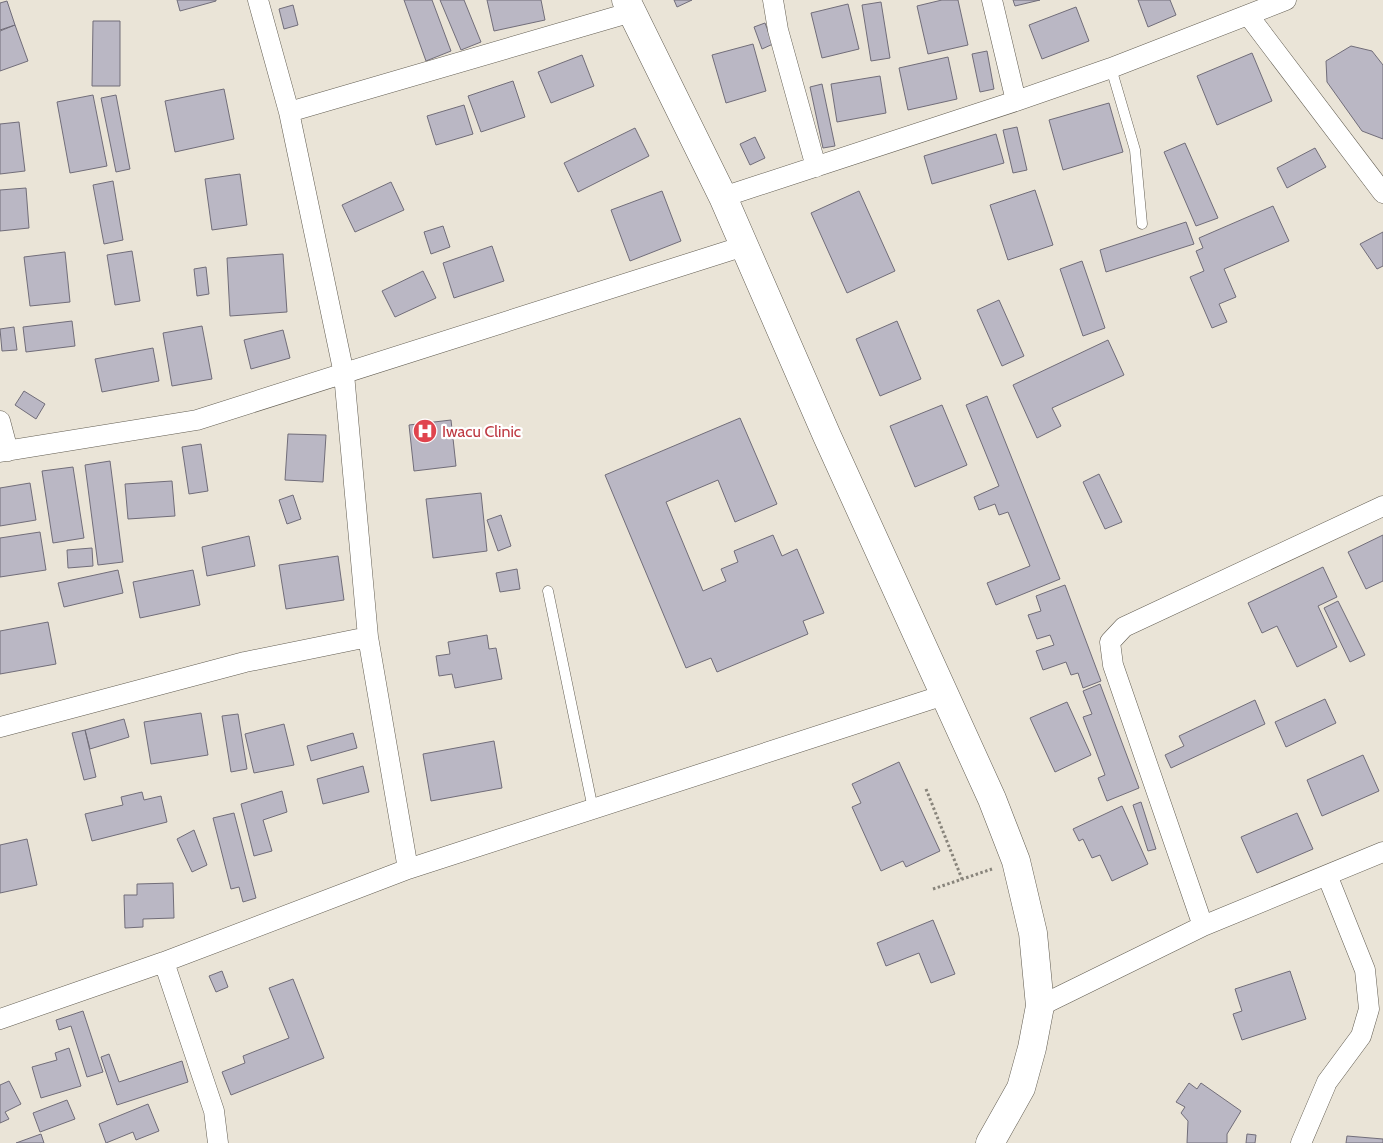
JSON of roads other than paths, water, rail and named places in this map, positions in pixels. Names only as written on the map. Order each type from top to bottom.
[{"type":"street","points":[[258,0],[289,112],[344,374],[368,638],[408,868]]},
{"type":"street","points":[[773,0],[778,30],[816,166]]},
{"type":"street","points":[[992,0],[1016,101]]},
{"type":"street","points":[[723,197],[1111,68],[1286,0]]},
{"type":"street","points":[[289,112],[629,6],[723,197],[827,436],[992,799],[1016,861],[1033,933],[1040,1006],[1032,1048],[1021,1088],[990,1143]]},
{"type":"street","points":[[1248,15],[1383,193]]},
{"type":"street","points":[[0,421],[4,451],[197,420],[744,246]]},
{"type":"street","points":[[1203,926],[1113,665],[1110,642],[1124,627],[1383,506]]},
{"type":"street","points":[[0,727],[245,662],[368,638]]},
{"type":"street","points":[[0,1019],[164,962],[408,868],[944,695]]},
{"type":"street","points":[[1040,1006],[1203,926],[1383,852]]},
{"type":"street","points":[[1301,1143],[1327,1082],[1361,1036],[1369,1008],[1365,970],[1327,875]]},
{"type":"street","points":[[164,962],[214,1111],[218,1143]]},
{"type":"lane","points":[[1111,68],[1135,150],[1142,224]]},
{"type":"lane","points":[[548,590],[593,808]]},
{"type":"place","name":"Iwacu Clinic","points":[[425,431]]}]
